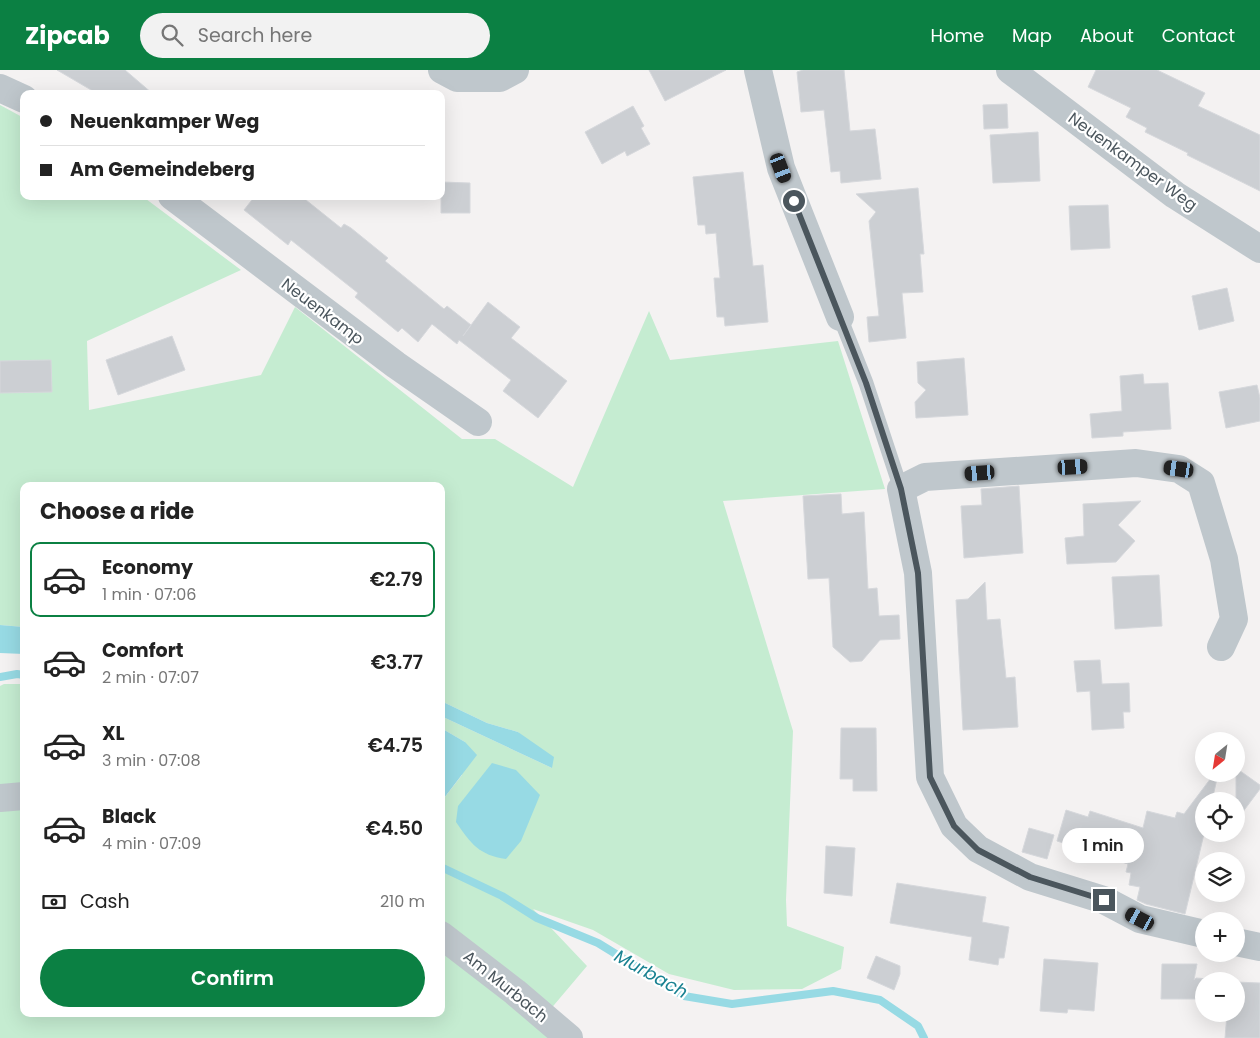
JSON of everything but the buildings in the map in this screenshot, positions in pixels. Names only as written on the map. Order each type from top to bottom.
[{"type":"street","points":[[442,70],[457,78],[500,78],[515,70]]},
{"type":"street","points":[[758,70],[781,168],[840,317]]},
{"type":"street","name":"Neuenkamper Weg","points":[[1010,70],[1176,195],[1260,249]]},
{"type":"street","points":[[0,88],[20,97]]},
{"type":"street","name":"Neuenkamp","points":[[177,200],[388,360],[478,422]]},
{"type":"street","points":[[1195,932],[1140,919],[1104,900],[1030,877],[978,850],[954,826],[930,777],[918,573],[901,489],[925,476],[1136,463],[1179,469],[1201,483],[1224,558],[1234,619],[1221,647]]},
{"type":"street","points":[[0,798],[20,796]]},
{"type":"street","name":"Am Murbach","points":[[445,939],[515,992],[569,1038]]},
{"type":"street","points":[[1245,944],[1260,948]]},
{"type":"lane","points":[[840,317],[866,383],[901,489]]},
{"type":"green space","points":[[0,105],[20,116],[20,200],[147,200],[241,270],[87,341],[89,410],[261,375],[295,307],[462,439],[495,439],[573,487],[649,311],[670,360],[838,341],[885,489],[723,501],[793,731],[786,900],[787,926],[844,947],[841,969],[802,989],[734,990],[669,974],[593,930],[533,909],[587,966],[538,1024],[555,1038],[0,1038],[0,809],[20,807],[20,1017],[445,1017],[445,797],[462,775],[465,742],[445,730],[445,718],[552,768],[518,732],[487,723],[445,703],[445,482],[20,482],[20,627],[0,625]]},
{"type":"green space","points":[[4,684],[20,684],[20,785],[0,787],[0,686]]},
{"type":"water","points":[[0,625],[20,627],[20,654],[0,653]]},
{"type":"water","points":[[445,703],[487,723],[518,732],[554,757],[552,768],[445,718]]},
{"type":"water","points":[[445,730],[465,742],[477,755],[445,797]]},
{"type":"water","points":[[492,763],[516,770],[540,795],[521,841],[506,859],[489,855],[482,851],[471,842],[456,822],[458,806]]},
{"type":"waterway","name":"Murbach","points":[[0,677],[20,674]]},
{"type":"waterway","name":"Murbach","points":[[445,869],[502,896],[537,918],[598,943],[684,996],[732,1004],[833,991],[880,1000],[918,1026],[924,1038]]},
{"type":"route","points":[[794,201],[866,383],[901,489],[918,573],[930,777],[954,826],[978,850],[1030,877],[1104,900]]}]
